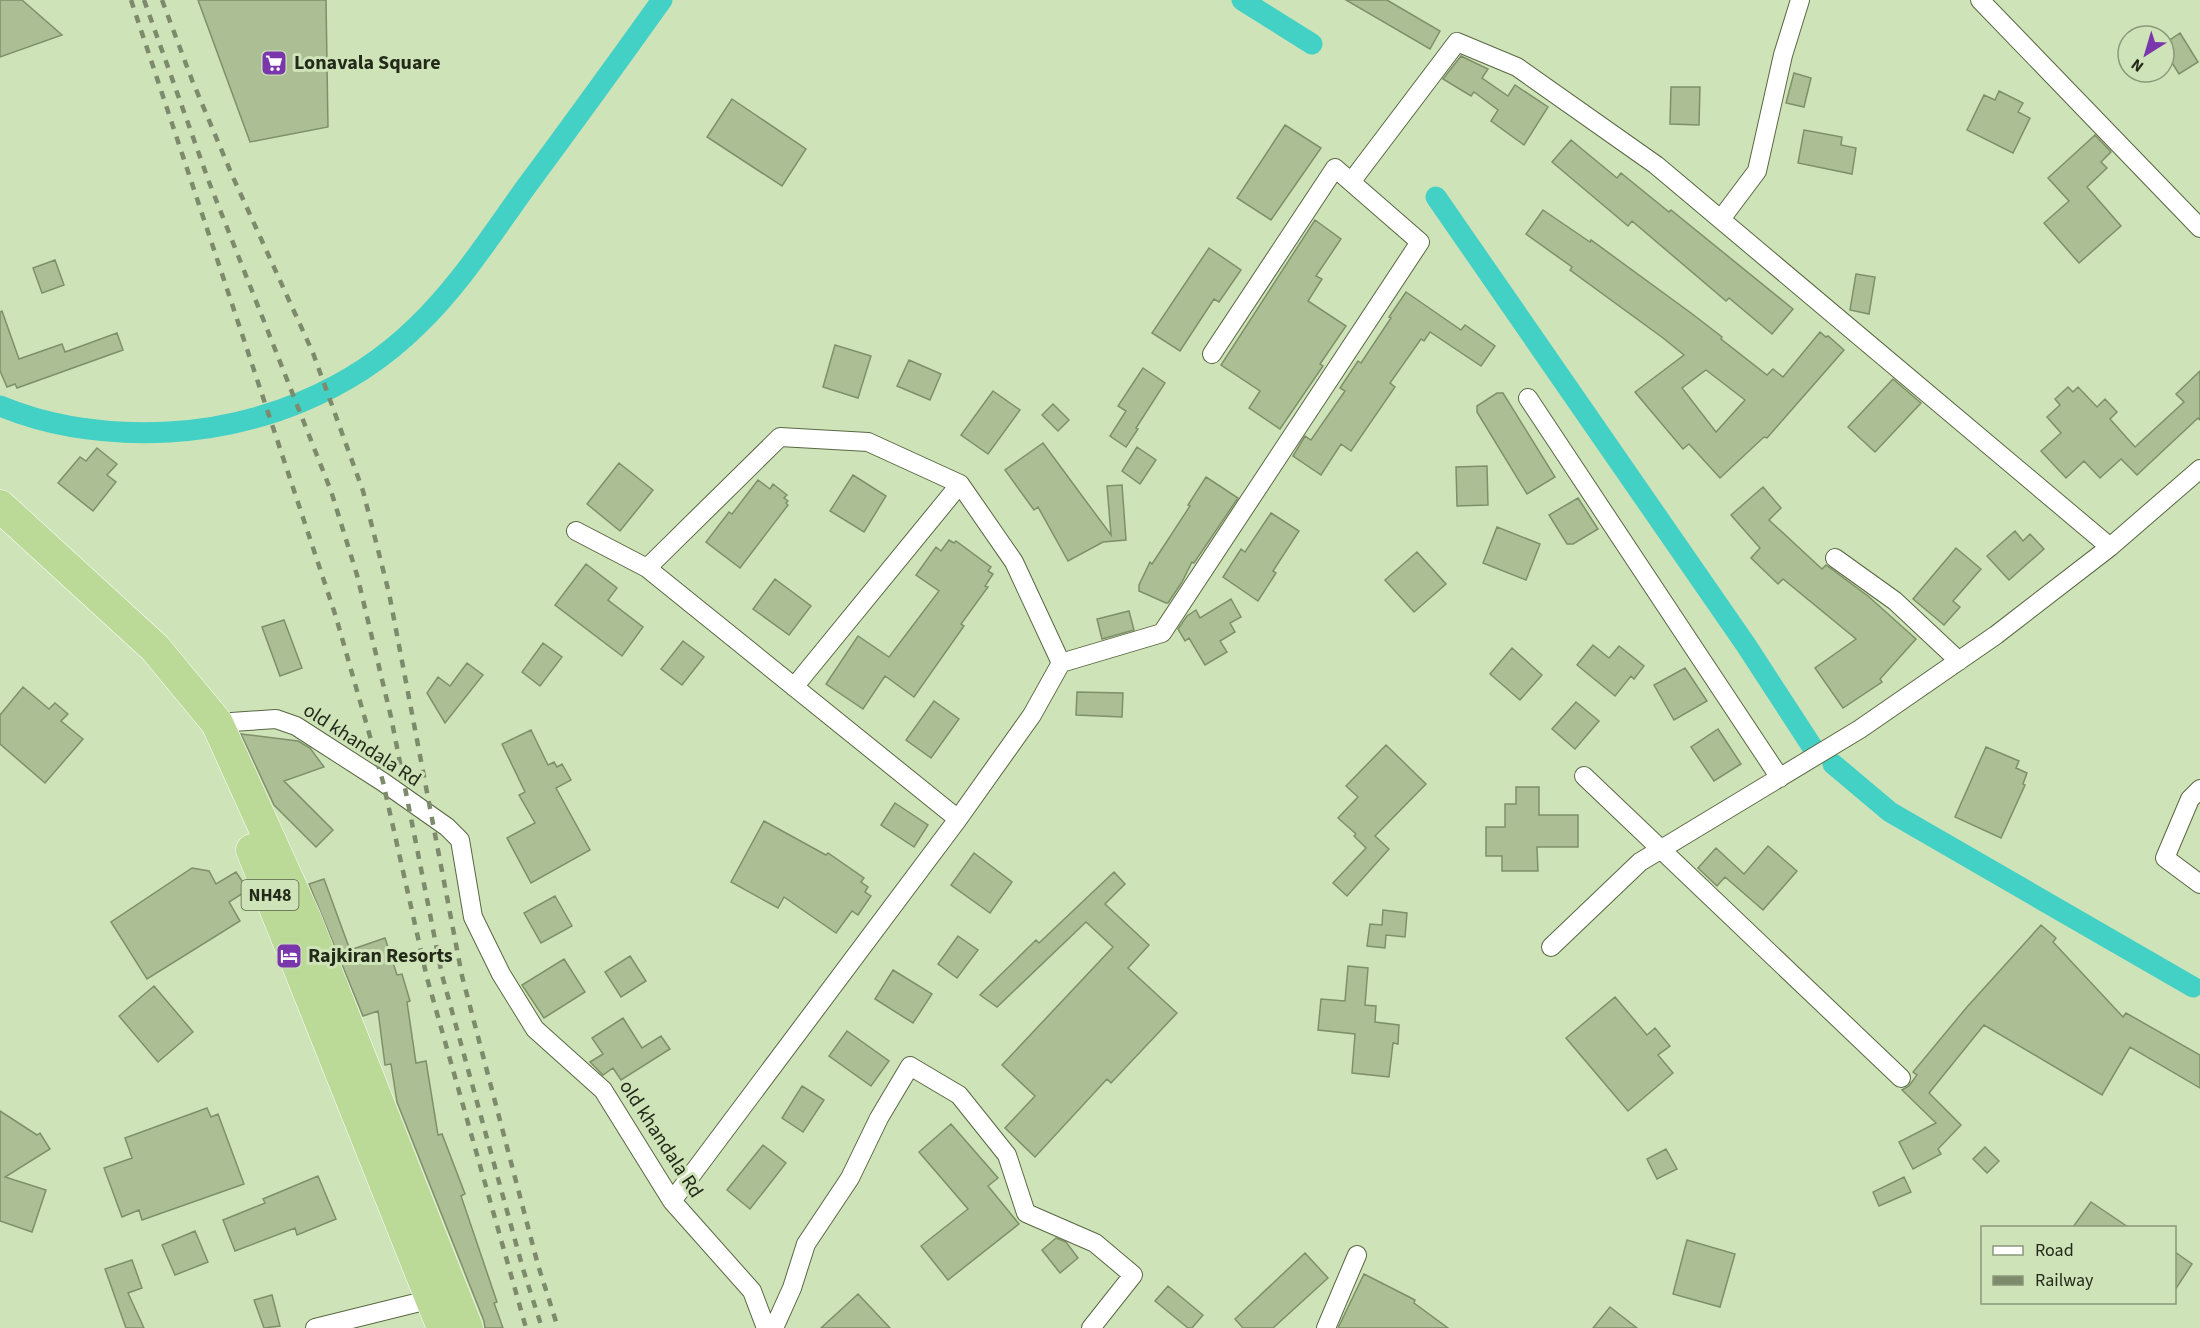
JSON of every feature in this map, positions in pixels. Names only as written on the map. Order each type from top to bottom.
[{"type":"highway","name":"NH48","points":[[0,506],[155,648],[217,723],[305,918],[467,1328]]},
{"type":"highway","name":"NH48","points":[[0,527],[145,657],[198,730],[240,820],[437,1314]]},
{"type":"street","points":[[1721,219],[1757,171],[1783,54],[1800,0]]},
{"type":"street","points":[[1980,0],[2200,228]]},
{"type":"street","points":[[1352,182],[1457,42],[1517,67],[1656,165],[2110,547]]},
{"type":"street","points":[[672,1201],[958,819],[1032,715],[1060,663],[1162,633],[1420,242],[1335,168],[1212,354]]},
{"type":"street","points":[[1528,398],[1780,778]]},
{"type":"street","points":[[647,568],[780,437],[868,442],[960,484],[1014,562],[1060,663]]},
{"type":"street","points":[[1551,947],[1640,862],[1860,729],[1959,661],[2110,547],[2200,469]]},
{"type":"street","points":[[794,687],[960,484]]},
{"type":"street","points":[[576,531],[647,568],[958,819]]},
{"type":"street","points":[[1835,558],[1895,601],[1959,661]]},
{"type":"street","name":"old khandala Rd","points":[[217,723],[276,719],[296,726],[383,782],[447,827],[460,840],[473,917],[501,974],[535,1029],[603,1090],[672,1201],[752,1291],[766,1328]]},
{"type":"street","points":[[1584,776],[1901,1078]]},
{"type":"street","points":[[2200,789],[2190,799],[2165,858],[2200,884]]},
{"type":"street","points":[[774,1328],[792,1288],[806,1244],[850,1178],[879,1118],[910,1066],[959,1095],[1007,1155],[1026,1214],[1095,1243],[1133,1275],[1091,1328]]},
{"type":"street","points":[[1326,1328],[1357,1255]]},
{"type":"street","points":[[315,1328],[437,1314]]},
{"type":"building","points":[[0,0],[22,0],[62,35],[0,57]]},
{"type":"building","name":"Lonavala Square","points":[[198,0],[326,0],[328,127],[250,142]]},
{"type":"building","points":[[1346,0],[1387,0],[1440,31],[1430,49]]},
{"type":"building","points":[[2180,33],[2198,62],[2179,74],[2176,69],[2176,36]]},
{"type":"building","points":[[1461,56],[1488,69],[1482,78],[1508,96],[1515,85],[1548,107],[1524,145],[1491,121],[1498,110],[1474,92],[1471,96],[1443,79]]},
{"type":"building","points":[[1794,73],[1811,78],[1804,107],[1786,103]]},
{"type":"building","points":[[1671,87],[1700,87],[1699,125],[1670,124]]},
{"type":"building","points":[[1999,91],[2023,103],[2018,112],[2030,118],[2013,153],[1967,130],[1984,95],[1995,100]]},
{"type":"building","points":[[732,99],[806,149],[782,186],[707,137]]},
{"type":"building","points":[[1285,125],[1321,148],[1271,220],[1237,198]]},
{"type":"building","points":[[1804,130],[1842,137],[1841,145],[1856,148],[1852,174],[1798,163]]},
{"type":"building","points":[[2095,135],[2111,152],[2101,162],[2107,168],[2087,187],[2121,226],[2079,263],[2044,223],[2069,201],[2048,178]]},
{"type":"building","points":[[1571,140],[1617,178],[1621,173],[1669,212],[1671,210],[1793,309],[1772,334],[1729,298],[1726,301],[1632,221],[1628,226],[1552,162]]},
{"type":"building","points":[[1543,210],[1590,242],[1591,240],[1691,313],[1767,375],[1773,369],[1783,377],[1820,332],[1844,350],[1767,438],[1764,437],[1720,478],[1689,444],[1683,449],[1635,392],[1684,355],[1570,270],[1572,267],[1526,234]],"holes":[[[1706,370],[1745,400],[1716,432],[1682,388]]]},
{"type":"building","points":[[1315,220],[1341,239],[1316,276],[1322,279],[1308,301],[1346,326],[1320,364],[1323,366],[1280,429],[1249,408],[1260,391],[1221,365]]},
{"type":"building","points":[[1209,248],[1241,270],[1219,302],[1214,299],[1180,351],[1152,333]]},
{"type":"building","points":[[55,260],[64,285],[42,293],[33,268]]},
{"type":"building","points":[[1856,274],[1875,277],[1869,314],[1850,310]]},
{"type":"building","points":[[1406,292],[1461,330],[1465,325],[1495,346],[1481,366],[1430,332],[1424,341],[1421,339],[1390,383],[1395,387],[1351,451],[1341,444],[1321,475],[1293,456],[1305,436],[1311,440],[1345,391],[1340,388],[1358,361],[1361,363]]},
{"type":"building","points":[[2,311],[19,359],[62,344],[65,352],[117,333],[123,350],[17,388],[15,384],[7,387],[0,371],[0,312]]},
{"type":"building","points":[[835,345],[871,356],[858,398],[823,387]]},
{"type":"building","points":[[909,360],[941,374],[930,400],[897,386]]},
{"type":"building","points":[[1143,368],[1165,383],[1126,447],[1110,436],[1126,411],[1118,406]]},
{"type":"building","points":[[2200,371],[2200,420],[2198,418],[2137,475],[2121,459],[2100,478],[2084,461],[2066,478],[2041,451],[2061,433],[2047,417],[2060,405],[2055,399],[2068,387],[2073,392],[2078,387],[2097,407],[2105,399],[2117,412],[2110,419],[2135,447],[2184,402],[2176,394]]},
{"type":"building","points":[[1893,379],[1921,403],[1875,452],[1848,427]]},
{"type":"building","points":[[993,391],[1020,410],[988,454],[961,435]]},
{"type":"building","points":[[1497,393],[1503,393],[1555,477],[1527,494],[1477,412],[1477,406]]},
{"type":"building","points":[[1053,404],[1069,420],[1058,431],[1042,415]]},
{"type":"building","points":[[1043,443],[1111,535],[1107,486],[1122,485],[1126,540],[1103,542],[1068,561],[1038,507],[1034,510],[1005,470]]},
{"type":"building","points":[[1137,447],[1156,460],[1140,484],[1122,471]]},
{"type":"building","points":[[97,448],[117,464],[107,475],[116,482],[93,511],[58,483],[80,457],[86,461]]},
{"type":"building","points":[[619,463],[653,490],[620,531],[587,504]]},
{"type":"building","points":[[1487,466],[1488,505],[1457,506],[1456,467]]},
{"type":"building","points":[[853,475],[886,496],[864,532],[830,511]]},
{"type":"building","points":[[1206,477],[1238,498],[1194,563],[1192,562],[1168,603],[1139,591],[1139,585],[1150,562],[1152,564]]},
{"type":"building","points":[[758,480],[770,489],[773,484],[787,495],[784,498],[788,501],[786,503],[788,505],[740,568],[706,542],[729,512],[732,514]]},
{"type":"building","points":[[1763,487],[1781,508],[1769,520],[1822,569],[1826,565],[1868,596],[1916,639],[1880,679],[1882,682],[1843,708],[1815,668],[1856,639],[1783,579],[1778,584],[1751,558],[1760,548],[1731,515]]},
{"type":"building","points":[[1578,498],[1598,529],[1573,544],[1567,544],[1549,515]]},
{"type":"building","points":[[1271,513],[1299,531],[1273,571],[1276,573],[1258,601],[1223,577],[1241,549],[1245,552]]},
{"type":"building","points":[[1497,527],[1540,544],[1526,580],[1483,563]]},
{"type":"building","points":[[2015,531],[2023,541],[2030,534],[2044,549],[2009,580],[1987,556]]},
{"type":"building","points":[[949,540],[954,543],[956,541],[991,567],[988,571],[993,574],[985,586],[988,587],[961,624],[964,626],[914,697],[885,676],[863,709],[826,684],[858,636],[889,657],[939,591],[916,575],[936,547],[941,551]]},
{"type":"building","points":[[1956,548],[1981,569],[1953,601],[1960,607],[1944,625],[1913,599]]},
{"type":"building","points":[[1417,552],[1446,584],[1414,612],[1385,580]]},
{"type":"building","points":[[586,564],[617,588],[608,600],[643,627],[622,656],[555,605]]},
{"type":"building","points":[[775,579],[811,606],[789,635],[753,609]]},
{"type":"building","points":[[1231,599],[1241,617],[1230,623],[1235,632],[1220,641],[1227,652],[1205,665],[1189,638],[1185,641],[1178,629],[1187,616],[1196,610],[1200,618]]},
{"type":"building","points":[[1129,611],[1134,630],[1102,639],[1097,619]]},
{"type":"building","points":[[284,620],[302,668],[280,676],[262,627]]},
{"type":"building","points":[[683,641],[704,657],[682,685],[661,669]]},
{"type":"building","points":[[543,643],[562,657],[540,686],[522,672]]},
{"type":"building","points":[[1593,645],[1609,658],[1619,646],[1644,666],[1634,679],[1631,676],[1615,696],[1577,665]]},
{"type":"building","points":[[1512,648],[1542,675],[1520,700],[1490,674]]},
{"type":"building","points":[[467,663],[483,675],[445,723],[427,693],[438,677],[450,686]]},
{"type":"building","points":[[1685,668],[1707,701],[1674,720],[1654,685]]},
{"type":"building","points":[[23,687],[49,709],[55,703],[68,714],[61,721],[83,739],[45,783],[0,744],[0,715]]},
{"type":"building","points":[[1077,692],[1123,693],[1122,717],[1076,715]]},
{"type":"building","points":[[934,701],[959,719],[931,758],[906,740]]},
{"type":"building","points":[[1576,702],[1599,721],[1575,749],[1552,729]]},
{"type":"building","points":[[1718,729],[1741,764],[1714,781],[1691,747]]},
{"type":"building","points":[[531,730],[548,765],[554,762],[557,767],[562,764],[571,780],[556,788],[590,850],[531,883],[507,838],[535,823],[519,795],[525,792],[502,744]]},
{"type":"building","points":[[241,734],[298,741],[310,748],[324,767],[284,781],[333,830],[316,847],[274,805]]},
{"type":"building","points":[[1386,745],[1426,784],[1375,836],[1389,849],[1347,896],[1333,883],[1366,848],[1354,836],[1356,834],[1338,818],[1358,797],[1346,786]]},
{"type":"building","points":[[1986,747],[2019,761],[2016,768],[2027,773],[2023,784],[2025,785],[2001,838],[1955,817]]},
{"type":"building","points":[[1516,787],[1539,787],[1539,815],[1578,815],[1578,847],[1537,847],[1538,871],[1502,871],[1502,856],[1486,856],[1486,827],[1505,827],[1505,804],[1516,804]]},
{"type":"building","points":[[895,803],[928,825],[914,847],[881,825]]},
{"type":"building","points":[[764,821],[826,855],[828,853],[864,878],[861,882],[868,887],[865,892],[871,896],[858,915],[852,911],[836,933],[784,897],[778,908],[731,882]]},
{"type":"building","points":[[1768,846],[1797,871],[1763,910],[1725,877],[1717,886],[1698,868],[1716,848],[1744,874]]},
{"type":"building","points":[[974,853],[1012,882],[990,913],[951,885]]},
{"type":"building","points":[[192,868],[209,871],[216,884],[236,872],[248,890],[229,902],[240,921],[147,979],[111,922]]},
{"type":"building","points":[[1114,872],[1125,884],[1105,904],[1149,945],[1128,968],[1177,1013],[1111,1083],[1107,1079],[1035,1157],[1005,1128],[1035,1096],[1002,1065],[1113,947],[1086,922],[997,1007],[980,995],[1036,940],[1039,943]]},
{"type":"building","points":[[324,879],[350,950],[385,938],[397,975],[402,974],[410,1001],[407,1002],[416,1063],[426,1061],[438,1135],[442,1134],[465,1194],[461,1196],[497,1302],[494,1303],[503,1328],[485,1328],[397,1102],[391,1064],[385,1065],[378,1011],[363,1016],[309,884]]},
{"type":"building","points":[[555,896],[572,926],[541,943],[524,913]]},
{"type":"building","points":[[1383,910],[1407,913],[1405,937],[1386,935],[1385,948],[1367,946],[1370,924],[1382,925]]},
{"type":"building","points":[[2041,925],[2056,938],[2053,942],[2123,1017],[2126,1013],[2200,1055],[2200,1088],[2130,1047],[2102,1095],[1984,1025],[1929,1093],[1961,1125],[1938,1149],[1941,1154],[1913,1169],[1899,1142],[1936,1123],[1902,1090],[1909,1086],[1917,1075],[1913,1072],[1967,1007]]},
{"type":"building","points":[[958,936],[978,950],[957,978],[938,964]]},
{"type":"building","points":[[630,956],[646,981],[621,997],[605,972]]},
{"type":"building","points":[[564,959],[585,992],[544,1018],[522,985]]},
{"type":"building","points":[[1348,966],[1368,968],[1365,1005],[1376,1006],[1375,1022],[1399,1025],[1398,1044],[1393,1043],[1389,1077],[1352,1073],[1355,1034],[1318,1030],[1321,999],[1345,1001]]},
{"type":"building","points":[[893,970],[932,994],[913,1023],[875,999]]},
{"type":"building","points":[[154,986],[193,1032],[158,1062],[119,1016]]},
{"type":"building","points":[[1615,997],[1647,1035],[1655,1028],[1670,1046],[1658,1055],[1673,1073],[1628,1111],[1566,1038]]},
{"type":"building","points":[[623,1018],[642,1048],[661,1036],[670,1049],[621,1080],[613,1068],[603,1075],[590,1062],[603,1054],[592,1038]]},
{"type":"building","points":[[847,1031],[889,1061],[871,1086],[829,1056]]},
{"type":"building","points":[[802,1086],[824,1100],[803,1132],[782,1118]]},
{"type":"building","points":[[207,1108],[211,1117],[218,1114],[244,1184],[142,1220],[139,1210],[122,1217],[104,1168],[132,1158],[125,1138]]},
{"type":"building","points":[[0,1111],[37,1135],[40,1133],[50,1149],[5,1177],[46,1190],[32,1232],[0,1221]]},
{"type":"building","points":[[951,1124],[998,1178],[988,1186],[1019,1224],[948,1280],[921,1246],[968,1209],[919,1152]]},
{"type":"building","points":[[763,1145],[786,1163],[750,1209],[727,1190]]},
{"type":"building","points":[[1985,1147],[1999,1161],[1987,1173],[1973,1159]]},
{"type":"building","points":[[1666,1149],[1677,1169],[1657,1179],[1647,1159]]},
{"type":"building","points":[[318,1176],[336,1219],[297,1235],[295,1228],[235,1251],[223,1220],[265,1203],[263,1199]]},
{"type":"building","points":[[1904,1177],[1911,1192],[1879,1206],[1873,1192]]},
{"type":"building","points":[[2091,1202],[2127,1226],[2074,1226]]},
{"type":"building","points":[[195,1231],[208,1262],[175,1275],[162,1245]]},
{"type":"building","points":[[1056,1238],[1066,1242],[1078,1258],[1060,1273],[1042,1250]]},
{"type":"building","points":[[1687,1240],[1735,1254],[1720,1307],[1673,1294]]},
{"type":"building","points":[[1305,1253],[1328,1278],[1273,1328],[1243,1328],[1235,1319]]},
{"type":"building","points":[[2176,1253],[2192,1264],[2176,1288]]},
{"type":"building","points":[[132,1260],[142,1288],[128,1293],[144,1328],[126,1328],[105,1269]]},
{"type":"building","points":[[1364,1274],[1415,1300],[1414,1303],[1448,1328],[1338,1328]]},
{"type":"building","points":[[1168,1286],[1203,1315],[1192,1328],[1188,1328],[1155,1301]]},
{"type":"building","points":[[858,1294],[890,1328],[821,1328]]},
{"type":"building","points":[[272,1295],[280,1326],[264,1328],[254,1300]]},
{"type":"building","points":[[1610,1307],[1637,1328],[1593,1328]]},
{"type":"waterway","points":[[0,406],[61,425],[104,431],[169,432],[203,429],[237,422],[302,402],[334,387],[391,349],[417,326],[447,294],[488,241],[662,0]]},
{"type":"waterway","points":[[1242,0],[1312,44]]},
{"type":"waterway","points":[[1436,197],[1746,645],[1813,748]]},
{"type":"waterway","points":[[1833,764],[1890,812],[2193,987]]},
{"type":"railway","points":[[131,0],[336,617],[383,782],[427,978],[526,1328]]},
{"type":"railway","points":[[144,0],[209,182],[331,491],[357,575],[391,717],[442,975],[523,1269],[542,1328]]},
{"type":"railway","points":[[162,0],[192,80],[232,175],[313,353],[363,491],[389,593],[462,976],[538,1265],[558,1328]]},
{"type":"place","name":"Lonavala Square","points":[[274,63]]},
{"type":"place","name":"Rajkiran Resorts","points":[[289,956]]}]
